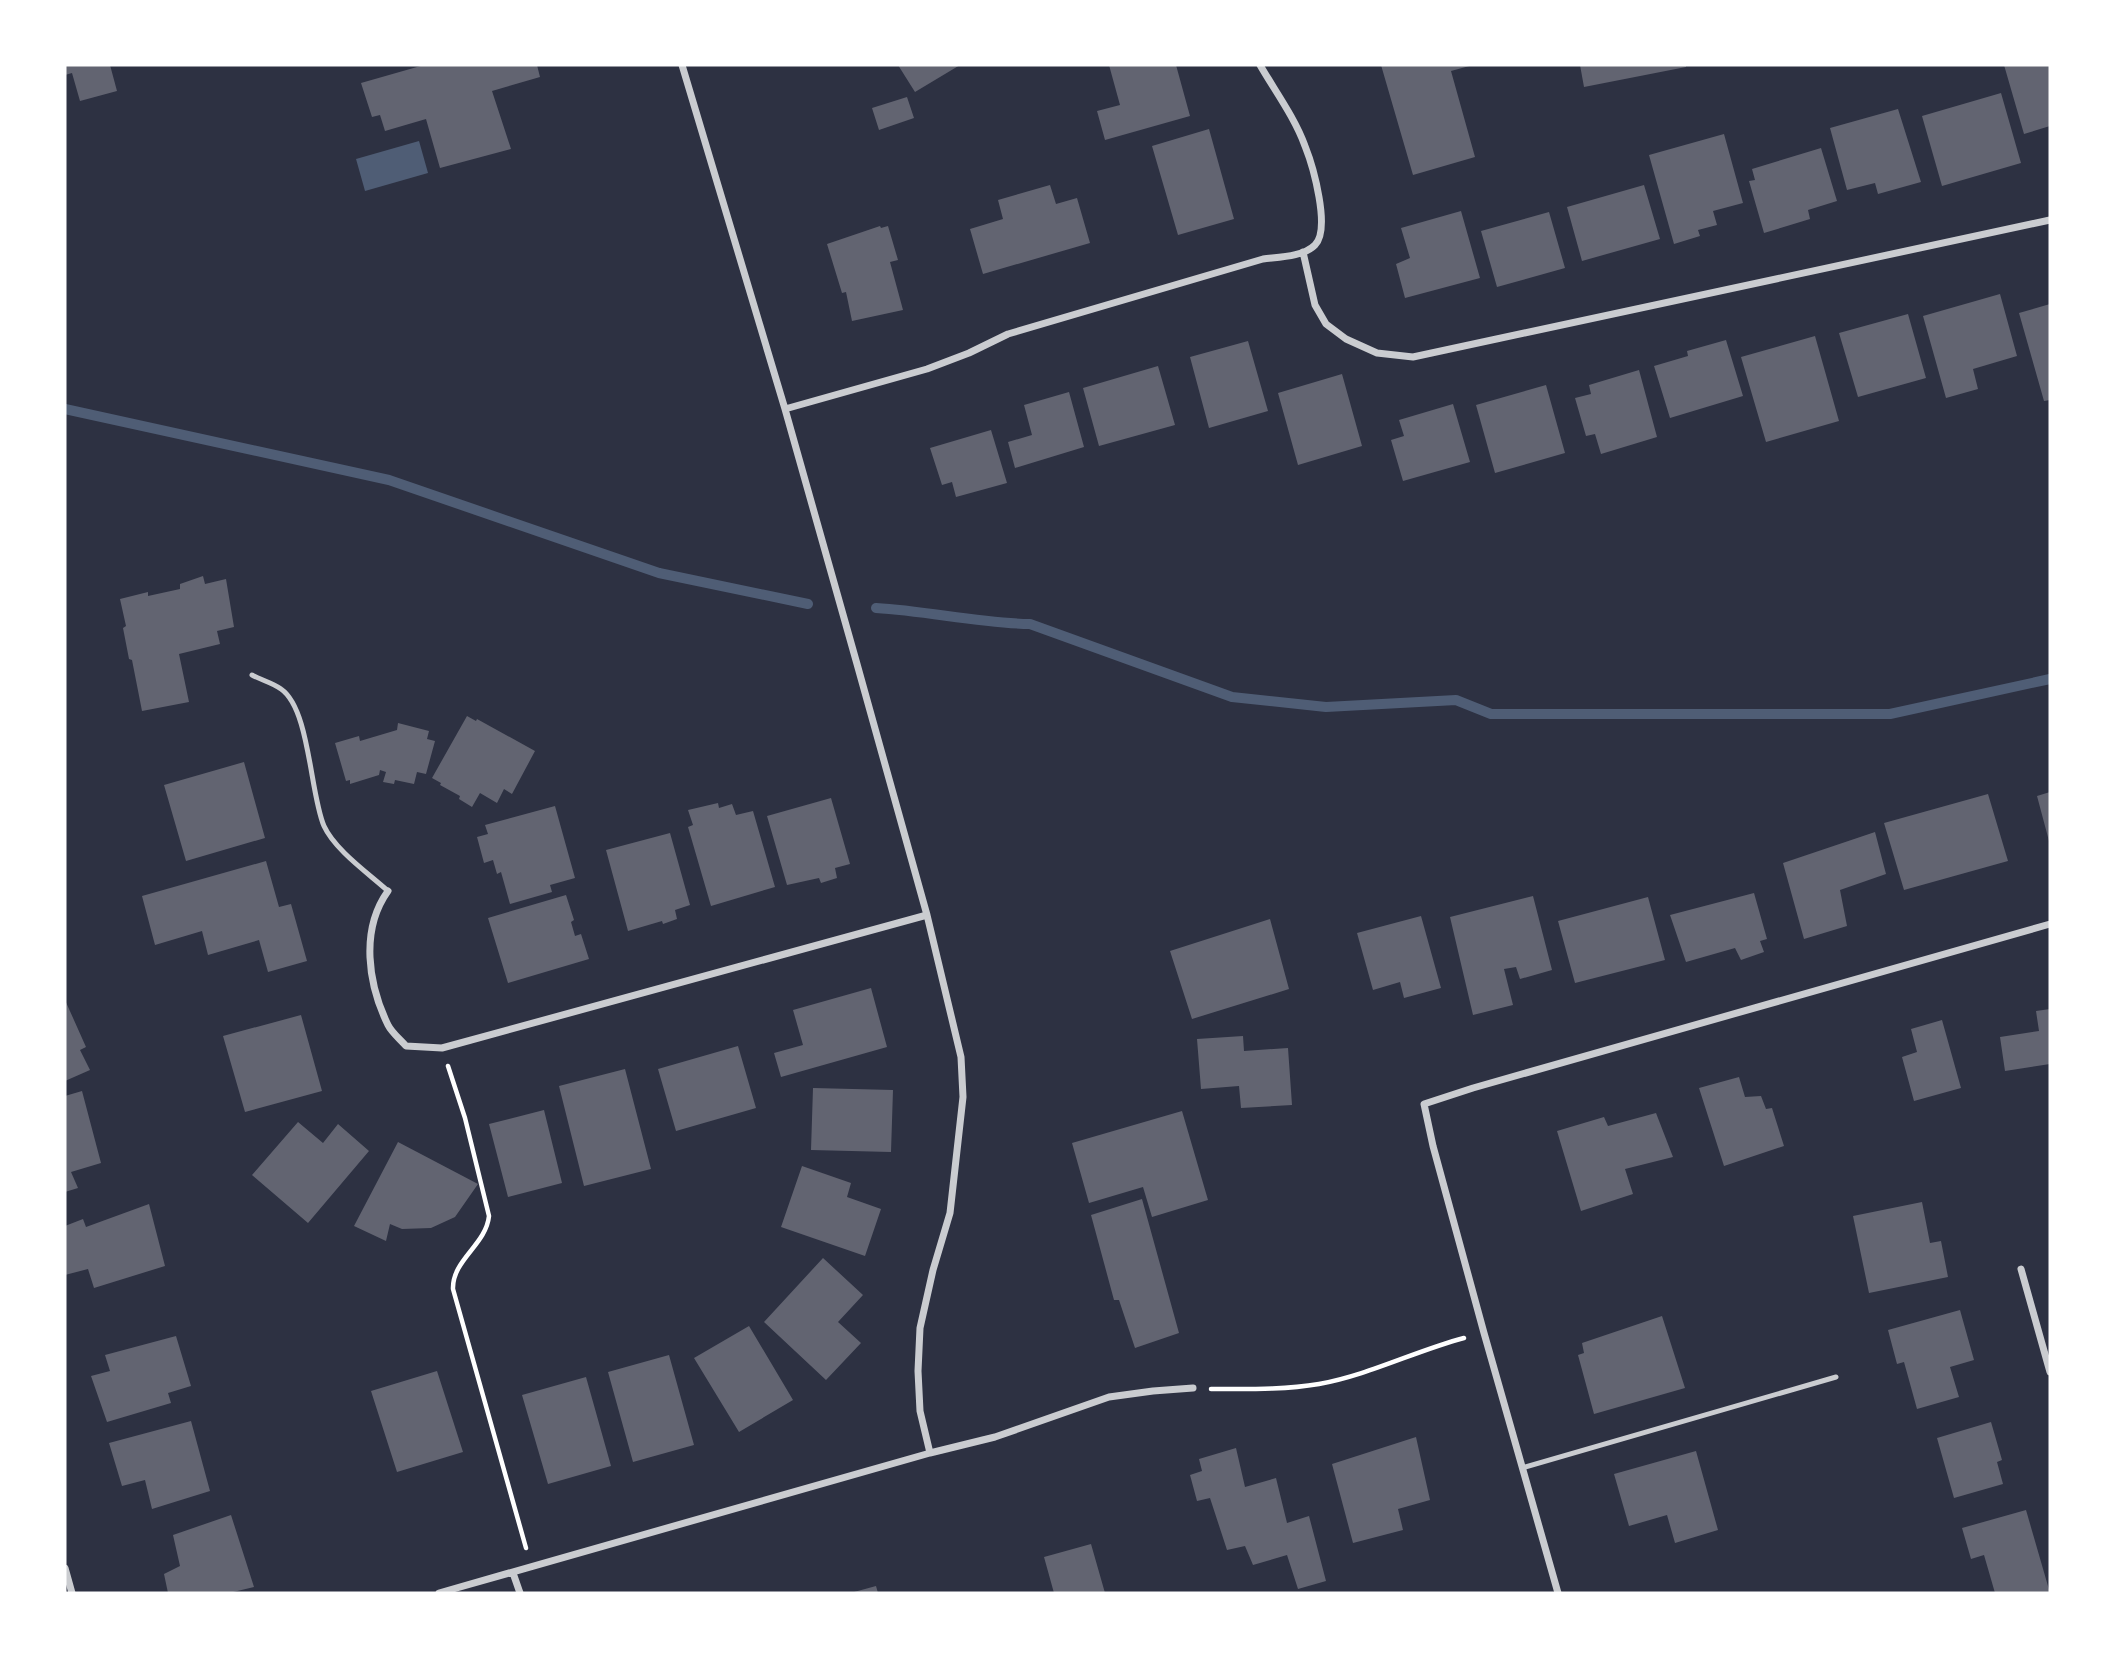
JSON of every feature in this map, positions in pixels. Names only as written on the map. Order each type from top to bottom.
[{"type":"street","points":[[682,65],[785,410],[927,915],[961,1057],[962,1097],[950,1213],[920,1328],[920,1412],[930,1452]]},
{"type":"street","points":[[785,410],[927,369],[1008,334],[1263,259],[1303,252],[1315,245],[1322,235],[1323,217],[1305,146],[1260,65]]},
{"type":"street","points":[[1303,252],[1315,305],[1326,324],[1346,339],[1377,353],[1413,357],[2050,220]]},
{"type":"street","points":[[388,891],[379,904],[369,944],[370,968],[381,1005],[389,1027],[406,1046],[442,1048],[927,915]]},
{"type":"street","points":[[1558,1593],[1484,1333],[1424,1104],[2050,924]]},
{"type":"street","points":[[2021,1269],[2050,1372]]},
{"type":"street","points":[[439,1593],[930,1452],[995,1437],[1109,1397],[1193,1388]]},
{"type":"street","points":[[65,1568],[72,1593]]},
{"type":"street","points":[[513,1573],[520,1593]]},
{"type":"lane","points":[[252,675],[283,690],[294,707],[305,736],[324,826],[341,850],[388,891]]},
{"type":"lane","points":[[1522,1468],[1836,1377]]},
{"type":"path","points":[[442,1048],[465,1118],[489,1216],[484,1233],[456,1270],[453,1289],[531,1568]]},
{"type":"path","points":[[1193,1388],[1248,1390],[1292,1388],[1322,1383],[1484,1333]]},
{"type":"water","points":[[419,141],[428,173],[365,191],[356,159]]},
{"type":"building","points":[[65,65],[110,65],[117,91],[80,101],[72,73],[65,75]]},
{"type":"building","points":[[424,65],[537,65],[540,77],[492,91],[511,149],[440,168],[426,119],[385,131],[380,115],[372,117],[361,83]]},
{"type":"building","points":[[898,65],[960,65],[915,92]]},
{"type":"building","points":[[1109,65],[1176,65],[1190,116],[1105,140],[1097,111],[1120,105]]},
{"type":"building","points":[[1381,65],[1473,65],[1451,71],[1475,157],[1413,175]]},
{"type":"building","points":[[1580,65],[1686,65],[1686,67],[1584,87]]},
{"type":"building","points":[[2004,65],[2050,65],[2050,126],[2024,134]]},
{"type":"building","points":[[2001,93],[2021,163],[1942,186],[1922,116]]},
{"type":"building","points":[[907,97],[914,118],[879,130],[872,108]]},
{"type":"building","points":[[1898,109],[1921,182],[1878,194],[1875,183],[1847,190],[1830,128]]},
{"type":"building","points":[[1209,129],[1234,219],[1178,235],[1152,146]]},
{"type":"building","points":[[1724,134],[1743,203],[1713,211],[1717,225],[1698,230],[1700,236],[1674,244],[1649,155]]},
{"type":"building","points":[[1821,148],[1837,201],[1808,210],[1810,219],[1764,233],[1749,181],[1755,180],[1752,169]]},
{"type":"building","points":[[1050,185],[1056,204],[1077,198],[1090,243],[983,274],[970,229],[1003,219],[998,200]]},
{"type":"building","points":[[1644,185],[1660,239],[1582,261],[1567,207]]},
{"type":"building","points":[[1461,211],[1480,278],[1405,298],[1396,264],[1410,258],[1401,228]]},
{"type":"building","points":[[1549,212],[1565,268],[1497,287],[1481,231]]},
{"type":"building","points":[[880,226],[888,226],[898,260],[890,262],[903,310],[852,321],[846,292],[842,293],[827,244]]},
{"type":"building","points":[[2000,294],[2017,356],[1973,369],[1978,389],[1946,398],[1923,316]]},
{"type":"building","points":[[2050,304],[2050,400],[2044,401],[2019,313]]},
{"type":"building","points":[[1908,314],[1926,378],[1858,397],[1839,333]]},
{"type":"building","points":[[1815,336],[1839,421],[1766,442],[1741,357]]},
{"type":"building","points":[[1726,340],[1743,396],[1670,418],[1654,366],[1688,356],[1687,351]]},
{"type":"building","points":[[1248,341],[1268,411],[1209,428],[1190,357]]},
{"type":"building","points":[[1158,366],[1175,425],[1099,446],[1083,388]]},
{"type":"building","points":[[1639,370],[1657,437],[1601,454],[1595,434],[1586,436],[1575,398],[1591,394],[1589,385]]},
{"type":"building","points":[[1342,374],[1362,446],[1298,465],[1278,393]]},
{"type":"building","points":[[1546,385],[1565,453],[1495,473],[1476,405]]},
{"type":"building","points":[[1069,392],[1084,447],[1015,468],[1008,442],[1032,435],[1024,405]]},
{"type":"building","points":[[1453,404],[1470,462],[1403,481],[1391,440],[1404,436],[1399,420]]},
{"type":"building","points":[[991,430],[1007,483],[956,497],[952,482],[942,485],[930,448]]},
{"type":"building","points":[[203,576],[205,584],[226,579],[234,627],[217,631],[220,644],[179,654],[189,702],[142,711],[132,660],[129,659],[120,599],[148,592],[148,596],[180,589],[180,584]]},
{"type":"building","points":[[467,716],[535,751],[512,794],[504,789],[497,803],[480,793],[472,807],[432,778]]},
{"type":"building","points":[[398,723],[429,731],[427,739],[435,741],[426,774],[417,772],[414,784],[395,780],[394,784],[383,782],[386,772],[380,770],[379,775],[350,784],[350,780],[346,781],[335,743],[359,736],[360,741],[397,730]]},
{"type":"building","points":[[244,762],[265,838],[186,861],[164,785]]},
{"type":"building","points":[[2050,792],[2050,841],[2049,841],[2037,796]]},
{"type":"building","points":[[1988,794],[2008,861],[1904,890],[1884,823]]},
{"type":"building","points":[[831,798],[850,864],[835,868],[837,878],[821,883],[819,878],[787,885],[767,816]]},
{"type":"building","points":[[718,803],[719,808],[732,804],[736,815],[753,811],[775,887],[711,906],[688,827],[693,825],[688,810]]},
{"type":"building","points":[[555,806],[575,878],[550,885],[552,892],[510,904],[501,872],[497,874],[493,860],[484,863],[477,837],[488,834],[485,825]]},
{"type":"building","points":[[1875,832],[1886,874],[1840,890],[1847,926],[1804,939],[1783,863]]},
{"type":"building","points":[[670,833],[690,905],[675,910],[677,919],[628,931],[606,850]]},
{"type":"building","points":[[266,861],[279,907],[291,904],[307,961],[268,972],[259,940],[208,955],[202,931],[155,945],[142,896]]},
{"type":"building","points":[[1754,893],[1767,939],[1760,941],[1764,952],[1741,960],[1735,948],[1686,962],[1670,915]]},
{"type":"building","points":[[566,895],[574,920],[571,922],[575,936],[581,934],[589,959],[508,983],[488,918]]},
{"type":"building","points":[[1533,896],[1552,970],[1520,979],[1516,967],[1504,969],[1513,1005],[1473,1015],[1450,917]]},
{"type":"building","points":[[1648,897],[1665,960],[1575,983],[1558,921]]},
{"type":"building","points":[[1421,916],[1441,988],[1404,998],[1400,982],[1373,990],[1357,933]]},
{"type":"building","points":[[1270,919],[1289,989],[1192,1019],[1170,951]]},
{"type":"building","points":[[871,988],[887,1047],[781,1077],[774,1053],[803,1045],[793,1010]]},
{"type":"building","points":[[65,1000],[86,1047],[80,1050],[90,1070],[65,1081]]},
{"type":"building","points":[[2050,1009],[2050,1064],[2005,1071],[2000,1037],[2039,1031],[2036,1011]]},
{"type":"building","points":[[301,1015],[322,1091],[245,1112],[223,1036]]},
{"type":"building","points":[[1942,1020],[1961,1088],[1914,1101],[1902,1057],[1917,1052],[1911,1029]]},
{"type":"building","points":[[1243,1036],[1244,1051],[1288,1048],[1292,1105],[1241,1108],[1239,1086],[1201,1089],[1197,1039]]},
{"type":"building","points":[[738,1046],[756,1108],[676,1131],[658,1069]]},
{"type":"building","points":[[625,1069],[651,1169],[584,1186],[559,1086]]},
{"type":"building","points":[[1739,1077],[1745,1097],[1761,1096],[1766,1109],[1772,1108],[1784,1146],[1724,1166],[1699,1088]]},
{"type":"building","points":[[813,1088],[893,1090],[891,1152],[811,1150]]},
{"type":"building","points":[[82,1091],[101,1163],[71,1172],[78,1188],[65,1192],[65,1096]]},
{"type":"building","points":[[544,1110],[562,1183],[508,1197],[489,1124]]},
{"type":"building","points":[[1182,1111],[1208,1200],[1152,1217],[1143,1187],[1089,1203],[1072,1143]]},
{"type":"building","points":[[1656,1113],[1673,1157],[1625,1169],[1633,1194],[1581,1211],[1557,1131],[1604,1117],[1608,1126]]},
{"type":"building","points":[[298,1122],[323,1143],[338,1124],[369,1151],[308,1223],[252,1175]]},
{"type":"building","points":[[398,1142],[478,1184],[455,1217],[431,1228],[402,1229],[390,1224],[386,1241],[354,1226]]},
{"type":"building","points":[[802,1166],[851,1183],[847,1197],[881,1209],[865,1256],[781,1227]]},
{"type":"building","points":[[1142,1199],[1179,1333],[1135,1348],[1119,1300],[1114,1300],[1091,1215]]},
{"type":"building","points":[[1922,1202],[1930,1243],[1941,1241],[1948,1277],[1869,1293],[1853,1216]]},
{"type":"building","points":[[149,1204],[165,1266],[94,1288],[88,1269],[65,1275],[65,1226],[83,1219],[86,1227]]},
{"type":"building","points":[[823,1258],[863,1295],[838,1322],[861,1343],[826,1380],[764,1322]]},
{"type":"building","points":[[1960,1310],[1974,1360],[1950,1367],[1959,1397],[1917,1409],[1904,1362],[1897,1364],[1888,1330]]},
{"type":"building","points":[[1662,1316],[1685,1388],[1594,1414],[1578,1355],[1584,1353],[1582,1343]]},
{"type":"building","points":[[749,1326],[793,1400],[739,1432],[694,1358]]},
{"type":"building","points":[[176,1336],[191,1386],[168,1393],[171,1403],[107,1422],[91,1376],[110,1371],[105,1355]]},
{"type":"building","points":[[669,1355],[694,1445],[633,1462],[608,1372]]},
{"type":"building","points":[[437,1371],[463,1452],[397,1472],[371,1391]]},
{"type":"building","points":[[586,1377],[611,1466],[548,1484],[522,1395]]},
{"type":"building","points":[[191,1421],[210,1491],[152,1509],[145,1480],[122,1486],[109,1443]]},
{"type":"building","points":[[1991,1422],[2002,1460],[1997,1462],[2003,1484],[1954,1498],[1937,1438]]},
{"type":"building","points":[[1416,1437],[1430,1500],[1398,1509],[1403,1530],[1353,1543],[1332,1464]]},
{"type":"building","points":[[1236,1448],[1245,1487],[1276,1478],[1287,1523],[1309,1516],[1326,1581],[1298,1589],[1287,1555],[1253,1565],[1245,1546],[1227,1550],[1210,1498],[1197,1501],[1190,1475],[1202,1471],[1199,1459]]},
{"type":"building","points":[[1696,1451],[1718,1530],[1675,1543],[1667,1515],[1629,1526],[1614,1474]]},
{"type":"building","points":[[2026,1510],[2050,1593],[1995,1593],[1984,1555],[1971,1559],[1962,1528]]},
{"type":"building","points":[[231,1515],[254,1587],[229,1593],[168,1593],[164,1574],[180,1566],[173,1535]]},
{"type":"building","points":[[1091,1544],[1105,1593],[1054,1593],[1044,1557]]},
{"type":"building","points":[[876,1586],[878,1593],[854,1593],[854,1592]]},
{"type":"waterway","points":[[65,409],[389,480],[659,573],[808,604]]},
{"type":"waterway","points":[[876,608],[1030,624],[1232,697],[1326,707],[1456,700],[1491,714],[1890,714],[2050,679]]}]
